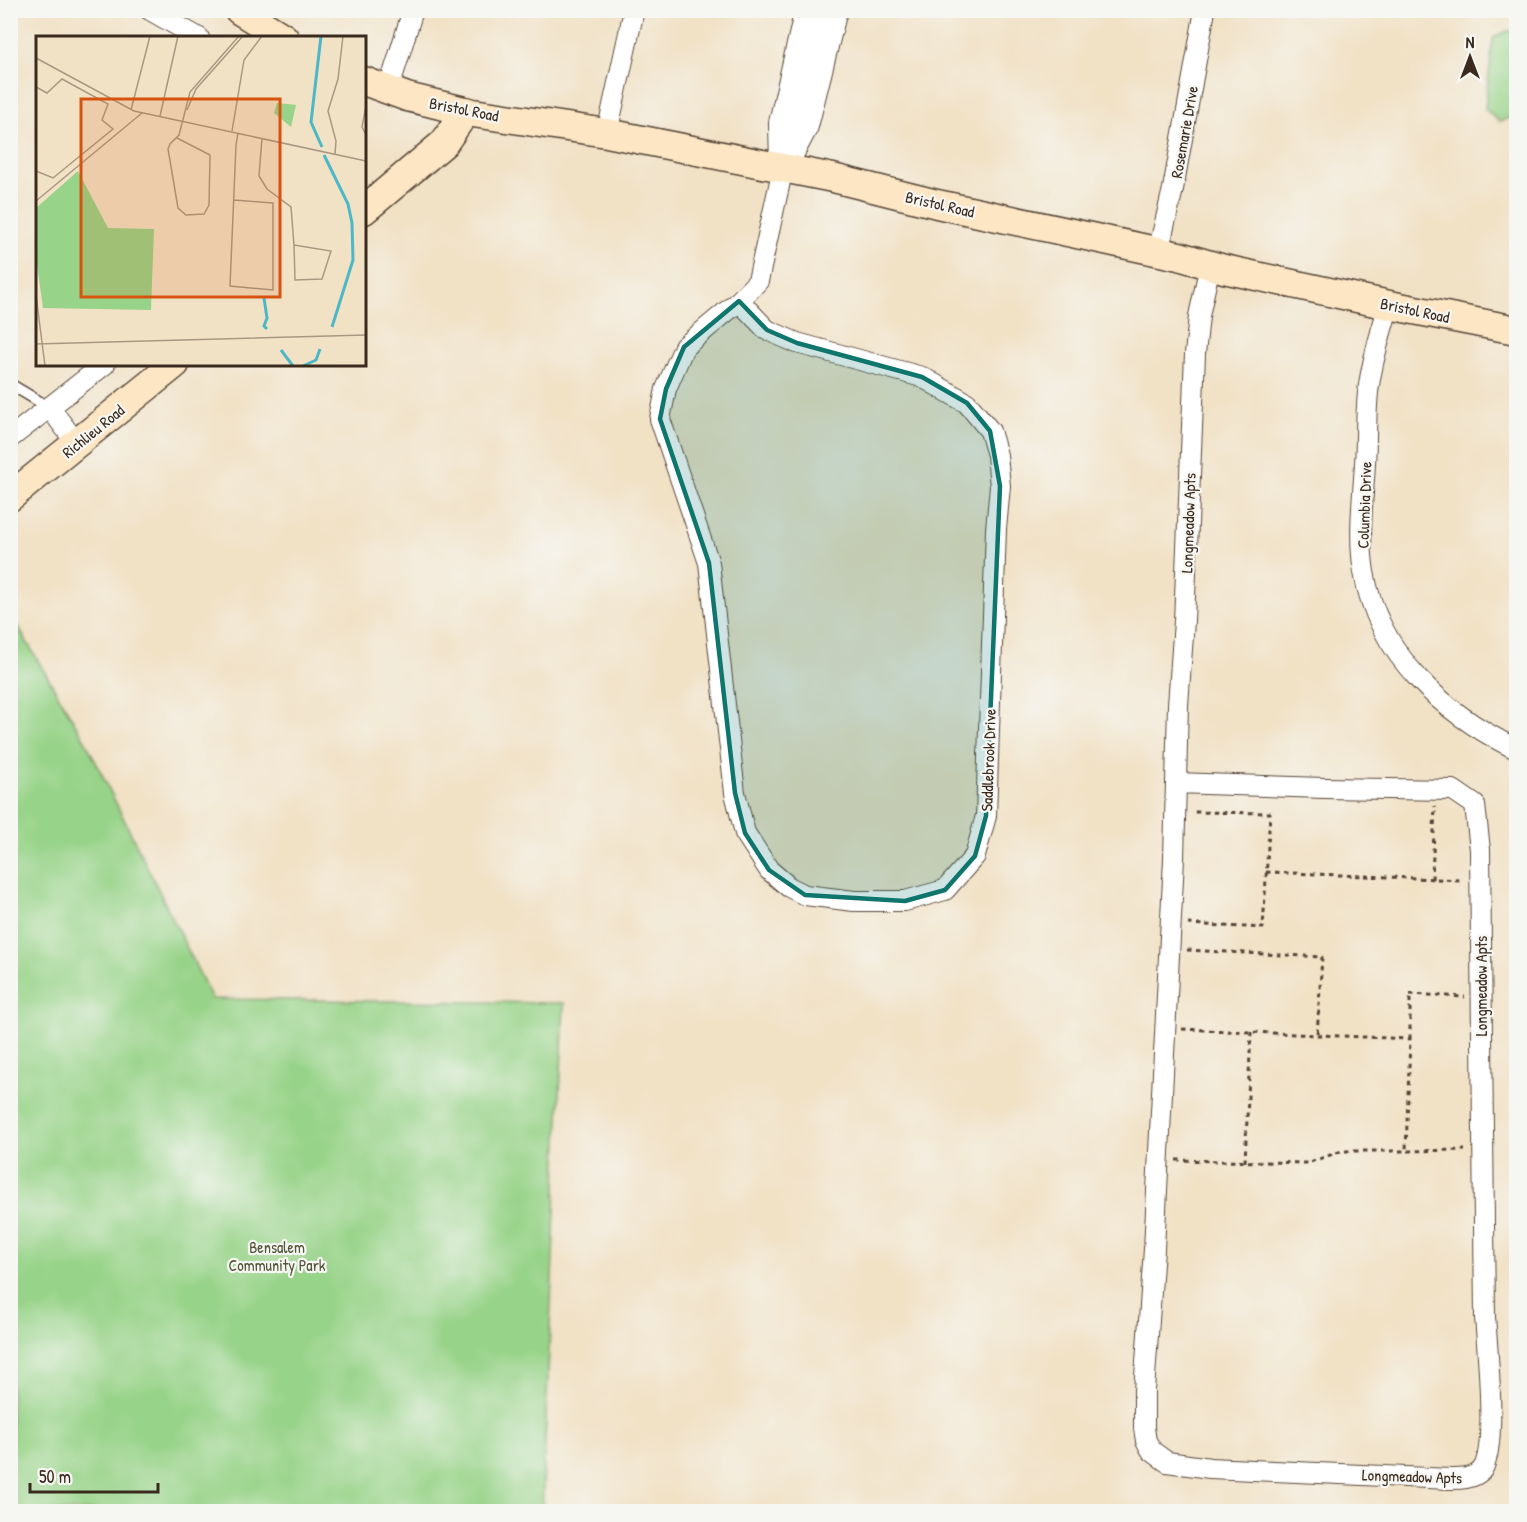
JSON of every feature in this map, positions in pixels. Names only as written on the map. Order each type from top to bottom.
[{"type":"main road","points":[[239,10],[281,36]]},
{"type":"main road","name":"Bristol Road","points":[[376,86],[466,111],[607,132],[783,168],[1389,305],[1516,330]]},
{"type":"main road","points":[[366,208],[444,144],[466,111]]},
{"type":"main road","name":"Richlieu Road","points":[[10,497],[173,366]]},
{"type":"street","points":[[150,10],[196,36]]},
{"type":"street","points":[[376,86],[413,10]]},
{"type":"street","points":[[607,132],[634,10]]},
{"type":"street","points":[[783,168],[782,123],[808,10]]},
{"type":"street","points":[[783,168],[806,126],[834,10]]},
{"type":"street","name":"Rosemarie Drive","points":[[1158,252],[1173,189],[1205,10]]},
{"type":"street","name":"Saddlebrook Drive","points":[[739,301],[767,330],[797,344],[922,377],[967,403],[990,431],[997,455],[1000,486],[996,529],[986,816],[975,856],[945,890],[905,901],[854,901],[805,895],[789,887],[769,870],[749,843],[735,793],[709,563],[660,419],[666,389],[684,347],[739,301],[758,281],[783,168]]},
{"type":"street","name":"Longmeadow Apts","points":[[1176,783],[1453,790],[1475,805],[1481,880],[1485,1317],[1490,1389],[1490,1440],[1483,1469],[1476,1475],[1450,1479],[1210,1468],[1167,1462],[1152,1451],[1146,1441],[1144,1392],[1170,950],[1178,705],[1184,621],[1195,354],[1199,316],[1210,265]]},
{"type":"street","name":"Columbia Drive","points":[[1389,305],[1369,386],[1361,524],[1365,573],[1371,597],[1379,622],[1392,646],[1413,674],[1458,715],[1516,749]]},
{"type":"street","points":[[10,438],[102,366]]},
{"type":"street","points":[[50,408],[76,444]]},
{"type":"lane","points":[[10,384],[50,408]]},
{"type":"path","points":[[1432,879],[1436,790]]},
{"type":"path","points":[[1171,923],[1263,928],[1270,813],[1175,812]]},
{"type":"path","points":[[1266,872],[1481,880]]},
{"type":"path","points":[[1170,950],[1322,957],[1317,1036]]},
{"type":"path","points":[[1406,1151],[1410,994],[1482,998]]},
{"type":"path","points":[[1166,1028],[1410,1039]]},
{"type":"path","points":[[1245,1162],[1251,1032]]},
{"type":"path","points":[[1159,1160],[1308,1163],[1342,1151],[1483,1149]]},
{"type":"highlighted area","points":[[739,301],[767,330],[797,343],[922,377],[967,403],[990,431],[1000,486],[986,816],[975,856],[945,890],[905,901],[805,895],[769,870],[745,833],[735,793],[709,563],[660,419],[666,389],[684,347]]},
{"type":"green space","points":[[1507,31],[1516,32],[1516,123],[1510,117],[1500,122],[1485,109],[1493,38]]},
{"type":"green space","name":"Bensalem Community Park","points":[[11,615],[86,742],[212,999],[564,1003],[542,1511],[11,1511]]}]
